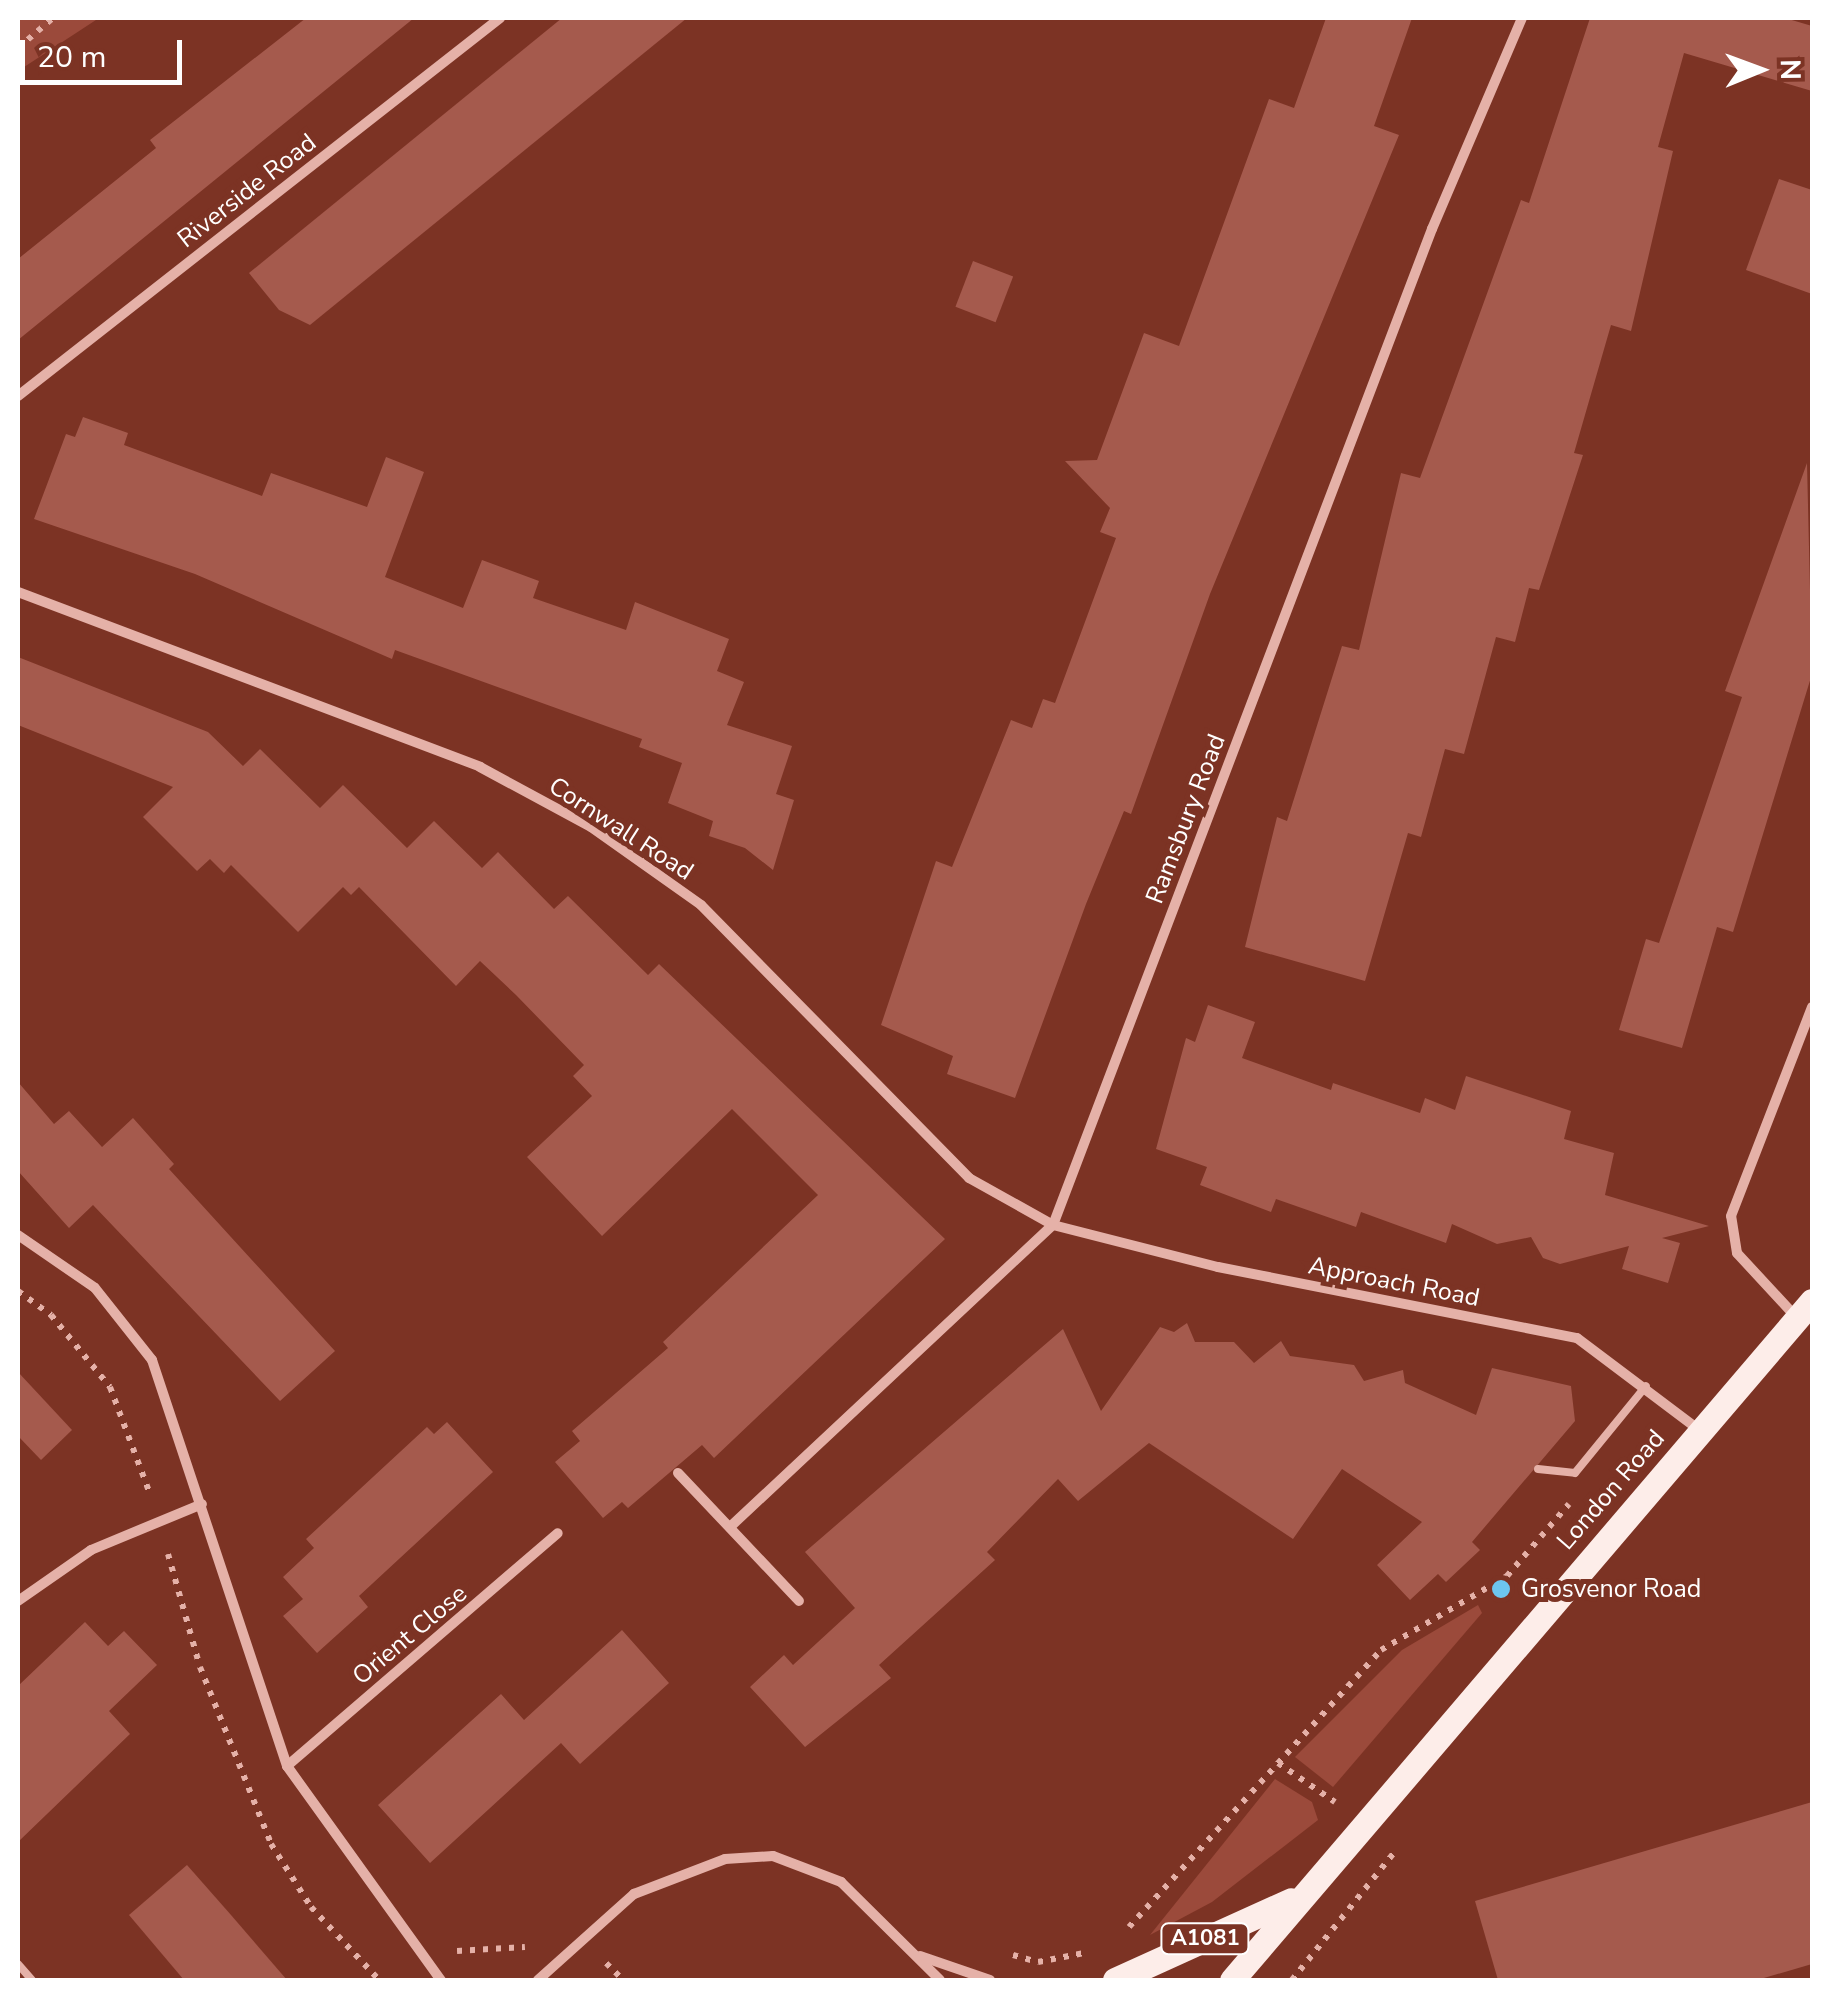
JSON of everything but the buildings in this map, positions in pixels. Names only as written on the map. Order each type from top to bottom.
[{"type":"main road","name":"London Road","points":[[1232,1980],[1296,1898],[1805,1310]]},
{"type":"main road","name":"London Road","points":[[1114,1980],[1296,1898]]},
{"type":"street","name":"Riverside Road","points":[[18,396],[500,18]]},
{"type":"street","name":"Ramsbury Road","points":[[730,1528],[1052,1226],[1432,229],[1522,18]]},
{"type":"street","name":"Cornwall Road","points":[[18,592],[480,767],[591,827],[701,904],[969,1178],[1052,1226]]},
{"type":"street","points":[[1805,1310],[1737,1253],[1731,1216],[1812,1008]]},
{"type":"street","name":"Approach Road","points":[[1052,1226],[1218,1267],[1577,1338],[1646,1386],[1701,1432]]},
{"type":"street","points":[[18,1236],[56,1257],[126,1321],[152,1360],[287,1766],[440,1980]]},
{"type":"street","points":[[678,1472],[799,1601]]},
{"type":"street","points":[[18,1601],[91,1550],[202,1504]]},
{"type":"street","name":"Orient Close","points":[[287,1766],[558,1533]]},
{"type":"street","points":[[538,1980],[634,1894],[725,1858],[773,1856],[841,1882],[940,1980]]},
{"type":"street","points":[[919,1956],[990,1980]]},
{"type":"lane","points":[[1538,1469],[1575,1472],[1646,1386]]},
{"type":"lane","points":[[18,1964],[32,1980]]},
{"type":"path","points":[[18,48],[52,18]]},
{"type":"path","points":[[1118,1937],[1381,1650],[1508,1576],[1568,1510],[1575,1472]]},
{"type":"path","points":[[271,1844],[311,1906],[378,1980]]},
{"type":"path","points":[[430,1968],[454,1951],[532,1947]]},
{"type":"path","points":[[993,1950],[1038,1962],[1093,1949]]},
{"type":"shaded area","points":[[18,18],[99,18],[18,71]]},
{"type":"shaded area","points":[[1478,1605],[1482,1613],[1333,1787],[1295,1757],[1402,1650]]},
{"type":"shaded area","points":[[1275,1779],[1312,1802],[1318,1820],[1212,1902],[1150,1935]]},
{"type":"place","name":"Grosvenor Road","points":[[1501,1589]]}]
